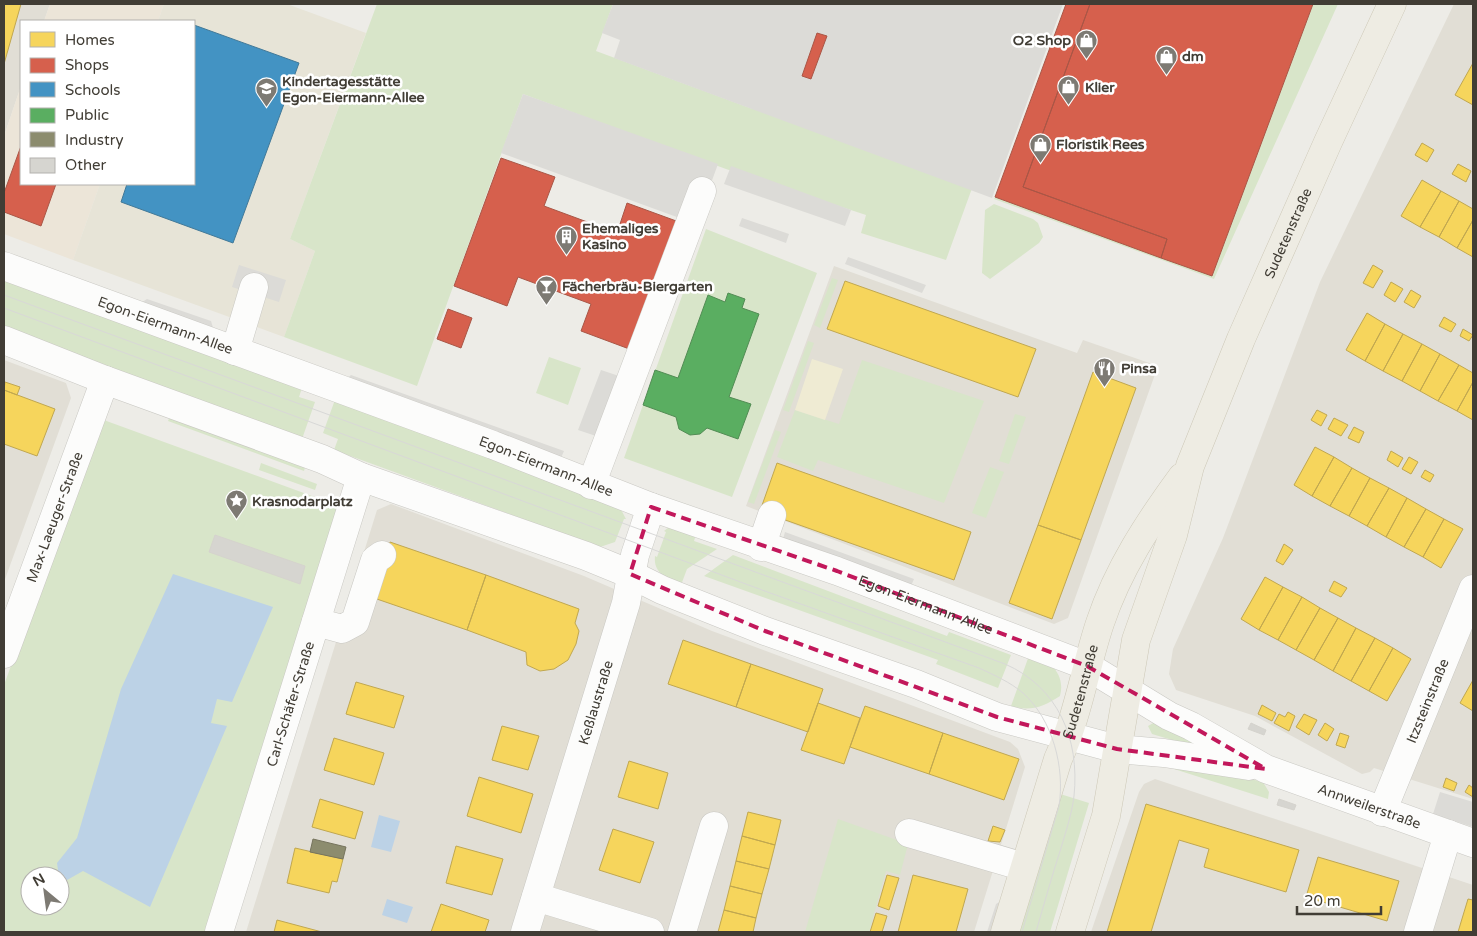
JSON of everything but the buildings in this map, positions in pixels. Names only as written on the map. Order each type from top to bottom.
[{"type":"main road","name":"Sudetenstraße","points":[[1070,932],[1106,816],[1136,640],[1172,535],[1190,466],[1241,339],[1328,142],[1392,4]]},
{"type":"main road","name":"Sudetenstraße","points":[[1005,932],[1058,759],[1069,736],[1100,622],[1124,568],[1145,528],[1190,466]]},
{"type":"street","points":[[591,485],[702,192]]},
{"type":"street","name":"Egon-Eiermann-Allee","points":[[4,266],[493,445],[651,507],[838,571],[1087,666]]},
{"type":"street","points":[[235,351],[254,287]]},
{"type":"street","points":[[4,340],[106,380],[322,459],[361,477],[586,556],[630,574],[662,590],[765,631],[916,684],[997,717],[1069,736]]},
{"type":"street","name":"Max-Laeuger-Straße","points":[[4,654],[106,380]]},
{"type":"street","name":"Carl-Schäfer-Straße","points":[[219,932],[361,477]]},
{"type":"street","name":"Keßlaustraße","points":[[525,932],[626,603],[630,574],[651,507]]},
{"type":"street","points":[[761,546],[772,516]]},
{"type":"street","points":[[316,622],[342,629],[355,622],[375,560],[382,555]]},
{"type":"street","name":"Itzsteinstraße","points":[[1382,812],[1473,589]]},
{"type":"street","name":"Annweilerstraße","points":[[1087,666],[1126,691],[1266,769],[1382,812],[1461,838]]},
{"type":"street","name":"Annweilerstraße","points":[[1069,736],[1117,749],[1164,753],[1266,769]]},
{"type":"street","points":[[682,932],[714,826]]},
{"type":"street","points":[[910,833],[1024,867]]},
{"type":"street","points":[[1418,932],[1461,838]]},
{"type":"street","points":[[536,898],[650,932]]},
{"type":"highlighted area","points":[[651,507],[837,571],[1087,666],[1266,769],[1117,749],[997,717],[765,631],[630,574]]},
{"type":"shaded area","points":[[4,4],[50,4],[44,20],[20,20],[20,89],[4,136]]},
{"type":"shaded area","points":[[50,4],[164,4],[158,20],[44,20]]},
{"type":"shaded area","name":"Kindertagesstätte Egon-Eiermann-Allee","points":[[164,4],[287,4],[366,33],[290,239],[315,251],[284,337],[73,260],[100,185],[195,185],[195,20],[158,20]]},
{"type":"shaded area","points":[[613,4],[1063,4],[992,198],[614,58],[620,40],[602,33]]},
{"type":"shaded area","points":[[1454,4],[1473,4],[1473,799],[1374,768],[1370,772],[1362,774],[1255,716],[1176,690],[1169,674],[1173,649],[1223,538],[1320,282]]},
{"type":"shaded area","points":[[20,89],[20,185],[100,185],[73,260],[4,234],[4,136]]},
{"type":"shaded area","points":[[523,94],[718,164],[696,224],[501,153]]},
{"type":"shaded area","points":[[731,166],[851,210],[845,226],[724,184]]},
{"type":"shaded area","points":[[742,218],[789,234],[786,243],[739,226]]},
{"type":"shaded area","points":[[848,257],[926,285],[922,293],[845,264]]},
{"type":"shaded area","points":[[239,265],[286,280],[279,302],[232,287]]},
{"type":"shaded area","points":[[834,266],[1077,353],[1083,340],[1158,366],[1068,618],[1054,624],[746,506]]},
{"type":"shaded area","points":[[147,299],[211,321],[214,331],[139,304]]},
{"type":"shaded area","points":[[4,360],[66,383],[71,398],[4,582]]},
{"type":"shaded area","points":[[601,370],[631,380],[608,440],[578,430]]},
{"type":"shaded area","points":[[351,375],[564,451],[560,460],[344,381]]},
{"type":"shaded area","points":[[391,504],[584,576],[712,631],[1010,742],[1018,749],[1025,767],[974,932],[246,932],[377,510]]},
{"type":"shaded area","points":[[785,532],[914,579],[911,586],[783,539]]},
{"type":"shaded area","points":[[1155,779],[1473,885],[1473,932],[1091,932],[1139,792],[1144,784]]},
{"type":"shaded area","points":[[1440,792],[1473,802],[1473,827],[1433,814]]},
{"type":"shaded area","points":[[1004,899],[994,932],[987,932],[996,904]]},
{"type":"green space","points":[[377,4],[613,4],[596,51],[750,108],[979,169],[946,260],[861,233],[866,215],[726,169],[523,94],[417,386],[284,337],[315,251],[290,239]]},
{"type":"green space","points":[[1313,4],[1338,4],[1214,279],[994,199],[995,197],[1212,276]]},
{"type":"green space","points":[[994,204],[1033,219],[1038,223],[1043,237],[1039,243],[990,279],[982,273],[985,210]]},
{"type":"green space","points":[[706,229],[817,273],[732,497],[624,458]]},
{"type":"green space","points":[[4,275],[303,385],[299,397],[315,402],[302,439],[4,327]]},
{"type":"green space","points":[[832,278],[838,280],[820,328],[814,325]]},
{"type":"green space","points":[[808,341],[814,343],[789,412],[783,410]]},
{"type":"green space","points":[[549,357],[581,368],[568,405],[536,393]]},
{"type":"green space","points":[[862,360],[984,401],[944,503],[818,460],[813,471],[777,457],[795,410],[839,424]]},
{"type":"green space","points":[[336,397],[618,504],[626,519],[624,519],[615,542],[600,547],[334,450],[338,439],[323,433]]},
{"type":"green space","points":[[171,414],[306,464],[304,471],[168,421]]},
{"type":"green space","points":[[1015,414],[1026,417],[1009,464],[999,461]]},
{"type":"green space","points":[[101,419],[342,507],[209,932],[4,932],[4,685]]},
{"type":"green space","points":[[775,430],[781,432],[754,504],[748,502]]},
{"type":"green space","points":[[261,463],[317,484],[315,490],[259,470]]},
{"type":"green space","points":[[990,467],[1004,472],[986,518],[972,513]]},
{"type":"green space","points":[[669,527],[698,528],[694,541],[717,549],[687,569],[681,585],[662,575],[656,567],[655,556],[657,557],[666,532],[664,531]]},
{"type":"green space","points":[[733,555],[947,636],[949,632],[1011,655],[998,688],[936,664],[938,660],[704,576]]},
{"type":"green space","points":[[1031,650],[1050,663],[1058,674],[1061,681],[1060,696],[1036,707],[1024,709],[1011,706]]},
{"type":"green space","points":[[1155,722],[1208,743],[1206,750],[1152,734],[1148,726]]},
{"type":"green space","points":[[1171,763],[1198,766],[1263,782],[1269,792],[1268,799],[1171,768]]},
{"type":"green space","points":[[1057,793],[1089,803],[1050,932],[1015,932]]},
{"type":"green space","points":[[838,819],[908,844],[900,875],[886,871],[869,932],[805,932]]},
{"type":"sand","points":[[812,359],[843,369],[825,420],[795,410]]},
{"type":"water","points":[[173,574],[273,607],[232,702],[217,699],[211,723],[227,726],[150,907],[83,871],[70,878],[70,866],[57,866],[57,863],[77,838],[121,689]]},
{"type":"water","points":[[379,815],[400,821],[391,852],[371,847]]},
{"type":"water","points":[[387,899],[413,907],[407,923],[382,915]]},
{"type":"tram line","points":[[4,295],[1005,664],[1023,674],[1039,686],[1052,701],[1062,717],[1069,735],[1075,775],[1074,796],[1070,815],[1036,932]]},
{"type":"tram line","points":[[4,308],[762,590],[979,668],[1007,682],[1023,693],[1042,717],[1054,745],[1060,776],[1059,806],[1022,932]]},
{"type":"place","name":"O2 Shop","points":[[1087,59]]},
{"type":"place","name":"dm","points":[[1166,75]]},
{"type":"place","name":"Klier","points":[[1069,106]]},
{"type":"place","name":"Kindertagesstätte Egon-Eiermann-Allee","points":[[266,108]]},
{"type":"place","name":"Floristik Rees","points":[[1040,163]]},
{"type":"place","name":"Ehemaliges Kasino","points":[[566,255]]},
{"type":"place","name":"Fächerbräu-Biergarten","points":[[546,305]]},
{"type":"place","name":"Pinsa","points":[[1105,387]]},
{"type":"place","name":"Krasnodarplatz","points":[[236,520]]}]
